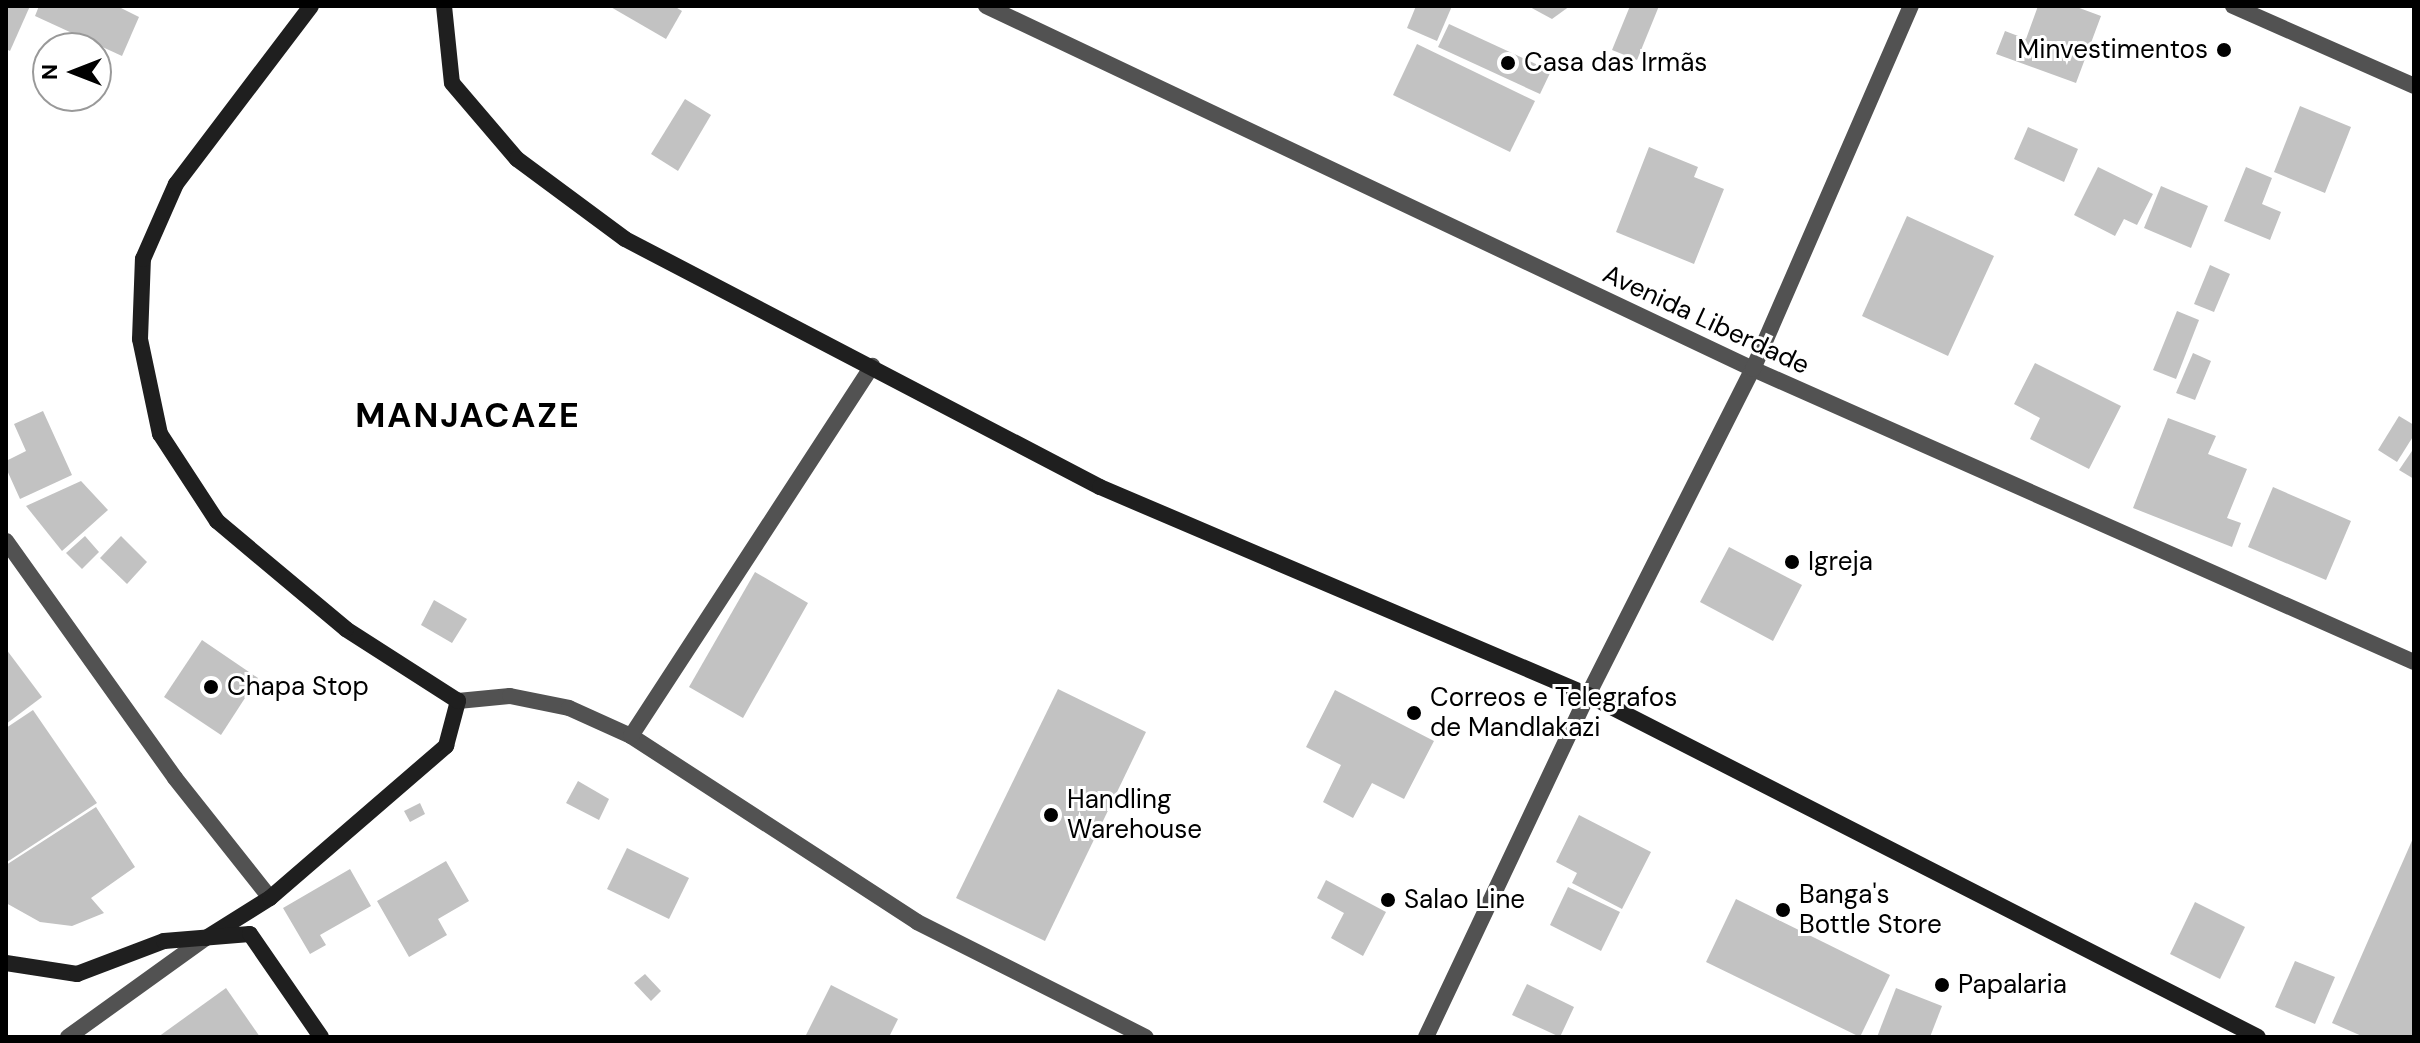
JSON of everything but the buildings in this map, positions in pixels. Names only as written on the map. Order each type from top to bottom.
[{"type":"street","points":[[311,6],[176,184],[143,259],[140,339],[160,434],[217,521],[346,629],[458,701],[510,696],[569,708],[631,736],[917,922],[1146,1037]]},
{"type":"street","points":[[444,6],[452,83],[517,159],[625,239],[1100,487],[1588,695],[2258,1037]]},
{"type":"street","name":"Avenida Liberdade","points":[[986,6],[1753,369],[2414,662]]},
{"type":"street","points":[[1426,1037],[1588,695],[1753,369],[1911,6]]},
{"type":"street","points":[[2233,6],[2414,86]]},
{"type":"street","points":[[631,736],[872,366]]},
{"type":"street","points":[[6,541],[175,778],[270,898]]},
{"type":"street","points":[[68,1037],[206,938],[270,898],[446,746],[458,701]]},
{"type":"street","points":[[6,963],[77,974],[164,941],[250,934],[321,1037]]},
{"type":"place","name":"Minvestimentos","points":[[2224,50]]},
{"type":"place","name":"Casa das Irmãs","points":[[1508,63]]},
{"type":"place","name":"Igreja","points":[[1792,562]]},
{"type":"place","name":"Chapa Stop","points":[[211,687]]},
{"type":"place","name":"Correos e Telegrafos de Mandlakazi","points":[[1414,713]]},
{"type":"place","name":"Handling Warehouse","points":[[1051,815]]},
{"type":"place","name":"Salao Line","points":[[1388,900]]},
{"type":"place","name":"Banga's Bottle Store","points":[[1783,910]]},
{"type":"place","name":"Papalaria","points":[[1942,985]]},
{"type":"district","name":"MANJACAZE","points":[[468,416]]}]
